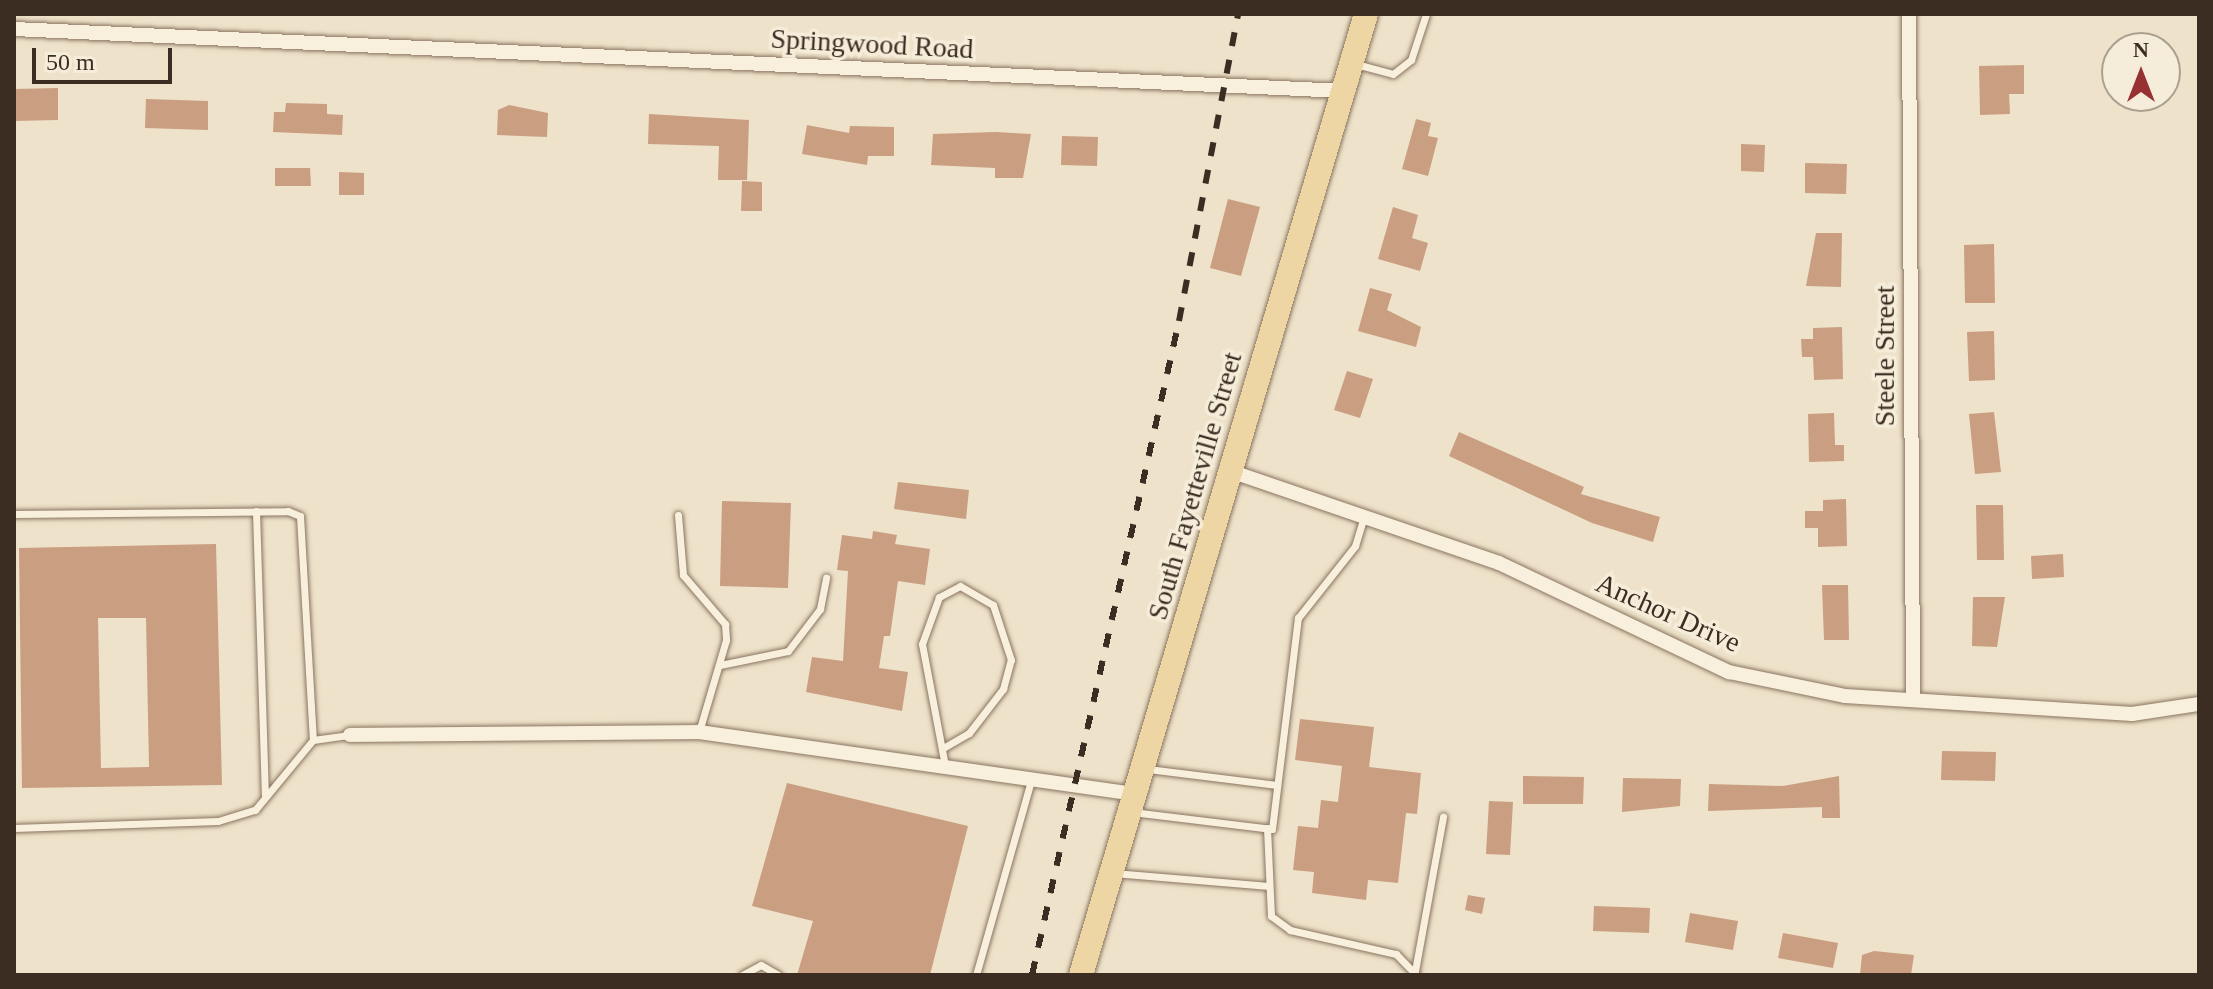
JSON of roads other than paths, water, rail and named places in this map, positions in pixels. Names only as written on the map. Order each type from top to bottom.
[{"type":"main road","name":"South Fayetteville Street","points":[[1081,975],[1366,14]]},
{"type":"street","name":"Steele Street","points":[[1909,14],[1913,697]]},
{"type":"street","name":"Springwood Road","points":[[14,29],[1344,91]]},
{"type":"street","name":"Anchor Drive","points":[[1230,471],[1499,563],[1729,672],[1845,696],[1913,697],[2132,714],[2199,704]]},
{"type":"street","points":[[350,735],[699,732],[1031,781],[1133,803]]},
{"type":"lane","points":[[1351,63],[1393,74],[1411,60],[1426,14]]},
{"type":"lane","points":[[256,511],[265,795]]},
{"type":"lane","points":[[14,514],[288,511],[304,528],[313,740]]},
{"type":"lane","points":[[678,515],[683,575],[725,624],[720,665],[699,732]]},
{"type":"lane","points":[[1364,517],[1355,546],[1298,618],[1277,785],[1267,828],[1271,916],[1290,930],[1396,954],[1415,973]]},
{"type":"lane","points":[[720,665],[788,651],[820,609],[826,578]]},
{"type":"lane","points":[[943,748],[969,733],[1003,689],[1011,660],[993,605],[960,586],[939,597],[922,644],[932,722],[943,748],[946,769]]},
{"type":"lane","points":[[14,828],[218,821],[255,810],[313,740],[350,735]]},
{"type":"lane","points":[[1143,769],[1277,785]]},
{"type":"lane","points":[[976,975],[1031,781]]},
{"type":"lane","points":[[1133,803],[1267,828]]},
{"type":"lane","points":[[1415,973],[1443,817]]},
{"type":"lane","points":[[1112,872],[1268,886]]},
{"type":"lane","points":[[742,975],[761,965],[778,975]]},
{"type":"railway","points":[[1032,975],[1179,321],[1238,14]]}]
